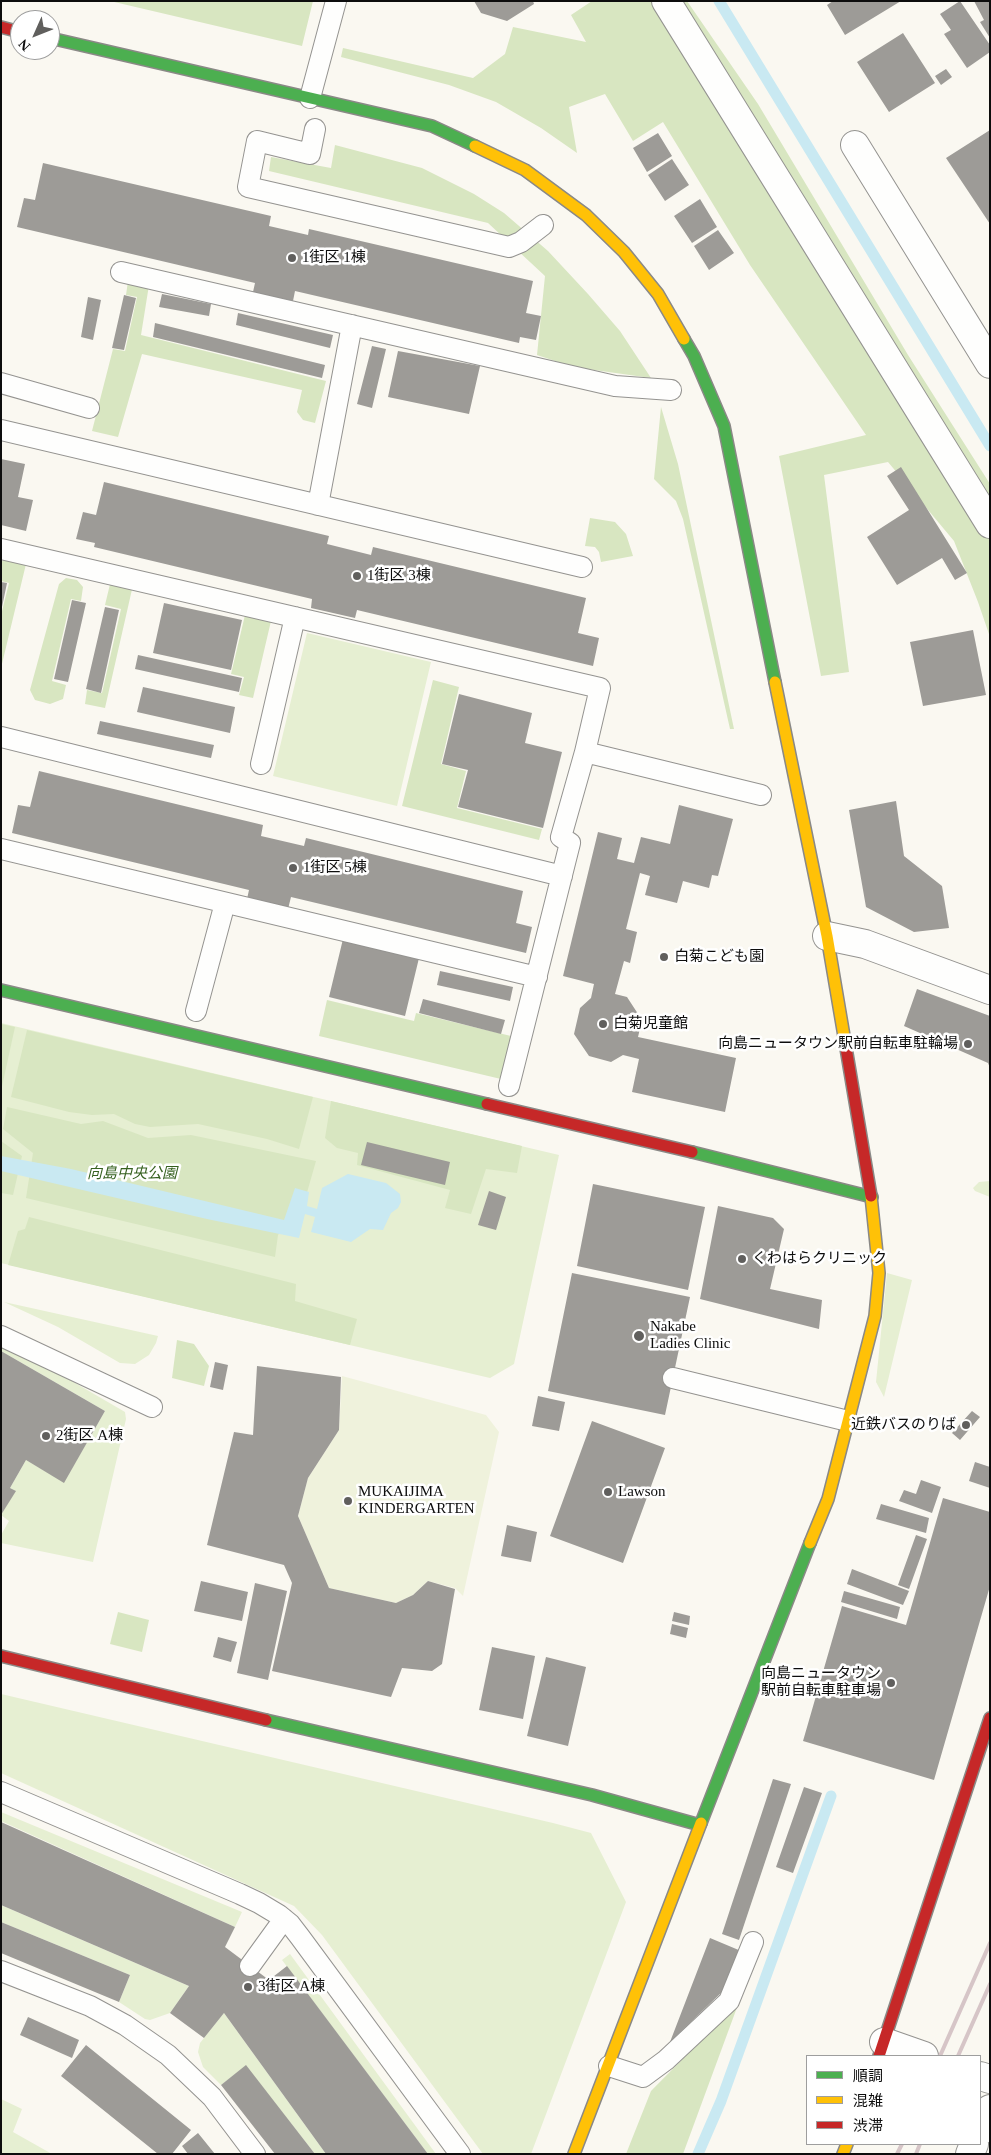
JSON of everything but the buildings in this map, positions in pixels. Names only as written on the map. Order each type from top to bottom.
[{"type":"street","points":[[666,1],[990,524]]},
{"type":"street","points":[[60,40],[432,126],[525,170],[586,215],[624,252],[658,294],[694,356],[724,426],[816,894],[827,936],[872,1197],[879,1273],[875,1316],[828,1500],[772,1637],[574,2154]]},
{"type":"street","points":[[855,144],[990,364]]},
{"type":"street","points":[[827,936],[865,944],[990,990]]},
{"type":"street","points":[[1,990],[751,1166],[872,1197]]},
{"type":"street","points":[[1,1656],[149,1693],[592,1795],[700,1825]]},
{"type":"street","points":[[918,2055],[881,2049],[990,1718]]},
{"type":"street","points":[[981,2129],[990,2108]]},
{"type":"lane","points":[[310,98],[336,1]]},
{"type":"lane","points":[[315,129],[310,154],[258,141],[248,187],[509,247],[521,242],[543,226]]},
{"type":"lane","points":[[121,272],[615,386],[671,390]]},
{"type":"lane","points":[[318,505],[352,325]]},
{"type":"lane","points":[[1,383],[88,408]]},
{"type":"lane","points":[[1,430],[582,567]]},
{"type":"lane","points":[[1,549],[600,688],[561,837],[570,843],[509,1086]]},
{"type":"lane","points":[[261,764],[295,617]]},
{"type":"lane","points":[[1,737],[562,876]]},
{"type":"lane","points":[[584,752],[760,795]]},
{"type":"lane","points":[[1,849],[537,977]]},
{"type":"lane","points":[[196,1012],[224,903]]},
{"type":"lane","points":[[1,1336],[152,1407]]},
{"type":"lane","points":[[673,1378],[848,1421]]},
{"type":"lane","points":[[1,1792],[259,1903],[284,1919],[300,1937],[460,2154]]},
{"type":"lane","points":[[250,1966],[284,1919]]},
{"type":"lane","points":[[609,2066],[643,2077],[666,2060],[729,2001],[753,1942]]},
{"type":"lane","points":[[1,1971],[90,2006],[125,2025],[168,2056],[212,2098],[255,2154]]},
{"type":"green space","points":[[110,1],[313,1],[302,46]]},
{"type":"green space","points":[[592,1],[687,1],[758,104],[908,355],[990,484],[990,637],[954,541],[888,462],[824,475],[849,672],[821,676],[779,456],[866,435],[750,265],[663,122],[633,141],[605,94],[569,107],[577,153],[541,128],[496,102],[449,85],[341,57],[343,48],[473,78],[505,54],[513,27],[586,42],[571,15]]},
{"type":"green space","points":[[335,145],[422,168],[474,194],[504,213],[548,251],[588,294],[620,331],[651,378],[573,367],[537,355],[545,276],[488,223],[269,171],[271,157],[331,168]]},
{"type":"green space","points":[[128,281],[149,285],[141,335],[326,381],[315,423],[303,420],[297,412],[302,390],[142,354],[118,437],[92,431],[113,349],[125,351],[137,297],[126,295]]},
{"type":"green space","points":[[661,407],[678,464],[734,729],[730,729],[683,519],[676,501],[654,479]]},
{"type":"green space","points":[[590,518],[615,522],[626,534],[633,556],[601,562],[599,552],[595,547],[585,546]]},
{"type":"green space","points":[[5,559],[26,564],[1,668],[1,615],[9,583],[1,581],[1,562]]},
{"type":"green space","points":[[66,578],[77,580],[83,587],[81,601],[71,599],[52,681],[66,685],[63,699],[50,704],[35,700],[30,690],[59,584]]},
{"type":"green space","points":[[111,580],[133,585],[105,708],[85,704],[87,690],[102,693],[121,609],[105,605]]},
{"type":"green space","points":[[245,615],[271,621],[253,698],[239,695],[244,677],[231,674]]},
{"type":"green space","points":[[307,633],[431,662],[397,806],[273,776]]},
{"type":"green space","points":[[433,680],[459,687],[441,764],[466,771],[457,808],[542,829],[539,840],[402,806]]},
{"type":"green space","points":[[327,1000],[414,1021],[416,1013],[511,1036],[501,1079],[319,1036]]},
{"type":"green space","name":"向島中央公園","points":[[1,1023],[559,1155],[514,1364],[490,1378],[1,1263]]},
{"type":"green space","points":[[1,1024],[15,1027],[1,1091]]},
{"type":"green space","points":[[27,1030],[313,1097],[299,1149],[267,1139],[198,1124],[150,1127],[135,1124],[114,1114],[92,1115],[69,1112],[11,1097]]},
{"type":"green space","points":[[331,1101],[522,1146],[517,1173],[486,1169],[471,1214],[445,1208],[450,1190],[357,1165],[358,1153],[337,1148],[325,1138]]},
{"type":"green space","points":[[7,1107],[81,1124],[103,1121],[148,1138],[191,1135],[316,1161],[306,1196],[278,1235],[275,1257],[26,1198],[33,1153],[3,1129]]},
{"type":"green space","points":[[1,1141],[22,1156],[13,1195],[1,1193]]},
{"type":"green space","points":[[990,1181],[990,1197],[975,1191],[973,1188],[979,1182]]},
{"type":"green space","points":[[29,1217],[296,1284],[295,1301],[357,1319],[350,1345],[8,1265],[18,1231],[25,1229]]},
{"type":"green space","points":[[887,1273],[912,1280],[884,1397],[876,1382]]},
{"type":"green space","points":[[4,1302],[158,1336],[149,1355],[135,1364],[120,1363],[58,1327]]},
{"type":"green space","points":[[177,1340],[194,1344],[209,1366],[204,1386],[172,1378]]},
{"type":"green space","points":[[1,1343],[15,1348],[125,1412],[126,1419],[93,1562],[1,1543],[1,1535],[9,1521],[1,1515],[15,1491],[10,1488],[26,1460],[64,1482],[105,1411],[1,1351]]},
{"type":"green space","points":[[342,1376],[486,1415],[499,1432],[463,1596],[455,1588],[428,1581],[413,1595],[396,1603],[329,1588],[298,1516],[308,1478],[339,1430]]},
{"type":"green space","points":[[118,1612],[149,1620],[142,1652],[110,1644]]},
{"type":"green space","points":[[1,1694],[591,1833],[626,1902],[531,2154],[483,2154],[322,1935],[294,1906],[1,1773]]},
{"type":"green space","points":[[1,1812],[242,1912],[235,1927],[1,1821]]},
{"type":"green space","points":[[1,1905],[189,1986],[170,2013],[150,2020],[145,2019],[119,2002],[130,1975],[1,1922]]},
{"type":"green space","points":[[290,1954],[436,2154],[428,2154],[282,1960]]},
{"type":"green space","points":[[739,2002],[683,2154],[626,2154],[651,2091]]},
{"type":"green space","points":[[224,2013],[326,2154],[315,2154],[246,2066],[221,2085],[203,2067],[198,2052],[200,2043]]},
{"type":"green space","points":[[1,2099],[22,2109],[13,2132],[52,2154],[1,2154]]},
{"type":"water","points":[[1,1156],[71,1169],[284,1220],[295,1188],[309,1192],[307,1206],[317,1209],[322,1188],[348,1174],[386,1183],[400,1194],[401,1202],[398,1208],[391,1213],[383,1230],[370,1229],[351,1242],[311,1232],[315,1217],[305,1214],[299,1238],[207,1219],[1,1171]]},
{"type":"waterway","points":[[719,1],[990,446]]},
{"type":"waterway","points":[[698,2154],[721,2101],[831,1796]]},
{"type":"railway","points":[[940,2055],[990,1943]]},
{"type":"railway","points":[[958,2055],[990,1984]]},
{"type":"railway","points":[[897,2154],[902,2145]]},
{"type":"railway","points":[[916,2154],[920,2145]]},
{"type":"traffic: fast","points":[[60,40],[432,126],[475,146]]},
{"type":"traffic: fast","points":[[684,339],[694,356],[724,426],[775,682]]},
{"type":"traffic: fast","points":[[1,990],[487,1104]]},
{"type":"traffic: fast","points":[[692,1152],[872,1197]]},
{"type":"traffic: fast","points":[[701,1823],[810,1543]]},
{"type":"traffic: fast","points":[[266,1720],[592,1795],[700,1825]]},
{"type":"traffic: slow","points":[[475,146],[525,170],[586,215],[624,252],[658,294],[684,339]]},
{"type":"traffic: slow","points":[[775,682],[827,936],[845,1042]]},
{"type":"traffic: slow","points":[[810,1543],[828,1499],[875,1316],[879,1273],[871,1196]]},
{"type":"traffic: slow","points":[[574,2154],[701,1823]]},
{"type":"traffic: slow","points":[[843,2154],[847,2145]]},
{"type":"traffic: jam","points":[[1,27],[10,29]]},
{"type":"traffic: jam","points":[[845,1042],[871,1196]]},
{"type":"traffic: jam","points":[[487,1104],[692,1152]]},
{"type":"traffic: jam","points":[[1,1656],[266,1720]]},
{"type":"traffic: jam","points":[[879,2055],[990,1718]]},
{"type":"place","name":"1街区 1棟","points":[[292,258]]},
{"type":"place","name":"1街区 3棟","points":[[357,576]]},
{"type":"place","name":"1街区 5棟","points":[[293,868]]},
{"type":"place","name":"白菊こども園","points":[[664,957]]},
{"type":"place","name":"白菊児童館","points":[[603,1024]]},
{"type":"place","name":"向島ニュータウン駅前自転車駐輪場","points":[[968,1044]]},
{"type":"place","name":"くわはらクリニック","points":[[742,1259]]},
{"type":"place","name":"Nakabe Ladies Clinic","points":[[639,1336]]},
{"type":"place","name":"近鉄バスのりば","points":[[966,1425]]},
{"type":"place","name":"2街区 A棟","points":[[46,1436]]},
{"type":"place","name":"Lawson","points":[[608,1492]]},
{"type":"place","name":"MUKAIJIMA KINDERGARTEN","points":[[348,1501]]},
{"type":"place","name":"向島ニュータウン 駅前自転車駐車場","points":[[891,1683]]},
{"type":"place","name":"3街区 A棟","points":[[248,1987]]}]
